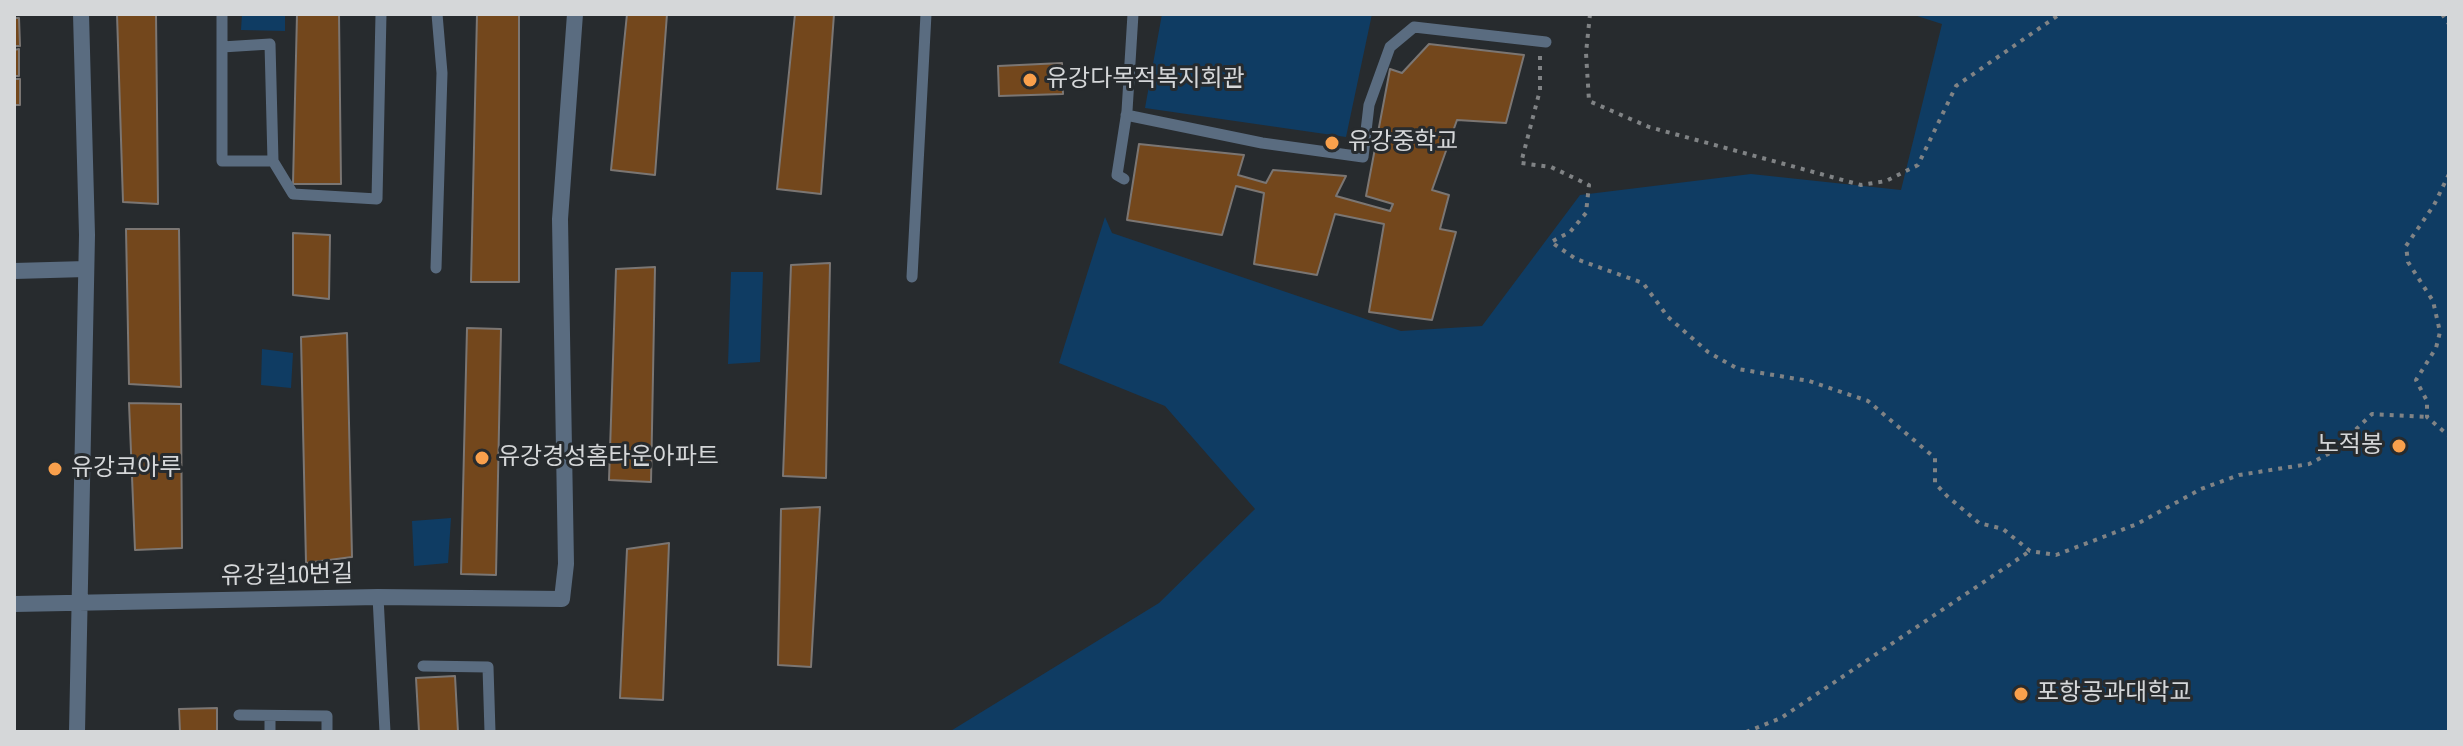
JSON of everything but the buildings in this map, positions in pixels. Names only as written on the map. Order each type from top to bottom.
[{"type":"street","points":[[77,732],[86,269],[81,14]]},
{"type":"street","name":"유강길10번길","points":[[14,604],[378,597],[562,599],[566,564],[560,219],[575,14]]},
{"type":"street","points":[[14,271],[86,269]]},
{"type":"lane","points":[[222,14],[222,161],[273,161]]},
{"type":"lane","points":[[222,47],[270,44],[273,161],[293,194],[377,199],[381,14]]},
{"type":"lane","points":[[436,268],[442,73],[437,14]]},
{"type":"lane","points":[[912,277],[926,14]]},
{"type":"lane","points":[[1124,179],[1117,175],[1126,115],[1133,14]]},
{"type":"lane","points":[[1126,115],[1262,143],[1363,157],[1369,105],[1390,47],[1414,27],[1543,41]]},
{"type":"lane","points":[[378,597],[385,732]]},
{"type":"lane","points":[[423,666],[488,667],[490,732]]},
{"type":"lane","points":[[239,715],[327,716],[327,732]]},
{"type":"lane","points":[[270,716],[270,732]]},
{"type":"path","points":[[1590,14],[1586,53],[1589,101],[1649,127],[1861,185],[1886,181],[1918,165],[1956,86],[2060,14]]},
{"type":"path","points":[[2442,14],[2449,24]]},
{"type":"path","points":[[1543,41],[1540,90],[1521,163],[1551,167],[1589,185],[1586,213],[1570,232],[1551,242],[1576,259],[1643,283],[1668,317],[1708,352],[1738,369],[1809,381],[1868,401],[1935,458],[1935,483],[1947,496],[1979,523],[2003,529],[2030,551],[2056,555],[2137,524],[2201,489],[2239,475],[2309,464],[2332,452],[2372,414],[2427,417],[2449,436]]},
{"type":"path","points":[[2427,417],[2427,401],[2416,380],[2439,340],[2438,317],[2433,301],[2408,262],[2406,246],[2434,205],[2449,174]]},
{"type":"path","points":[[1746,732],[1781,718],[2030,551]]},
{"type":"shaded area","points":[[242,14],[285,14],[285,31],[241,30]]},
{"type":"shaded area","points":[[1162,14],[1372,14],[1346,137],[1145,108]]},
{"type":"shaded area","points":[[1911,14],[2449,14],[2449,732],[949,732],[1159,603],[1255,509],[1165,406],[1059,363],[1105,217],[1112,233],[1401,331],[1482,326],[1580,195],[1751,174],[1901,190],[1942,24]]},
{"type":"shaded area","points":[[731,272],[763,272],[760,362],[728,364]]},
{"type":"shaded area","points":[[262,349],[293,353],[291,388],[261,385]]},
{"type":"shaded area","points":[[451,518],[448,563],[414,566],[412,521]]},
{"type":"place","name":"유강다목적복지회관","points":[[1030,80]]},
{"type":"place","name":"유강중학교","points":[[1332,143]]},
{"type":"place","name":"노적봉","points":[[2399,446]]},
{"type":"place","name":"유강경성홈타운아파트","points":[[482,458]]},
{"type":"place","name":"유강코아루","points":[[55,469]]},
{"type":"place","name":"포항공과대학교","points":[[2021,694]]}]
